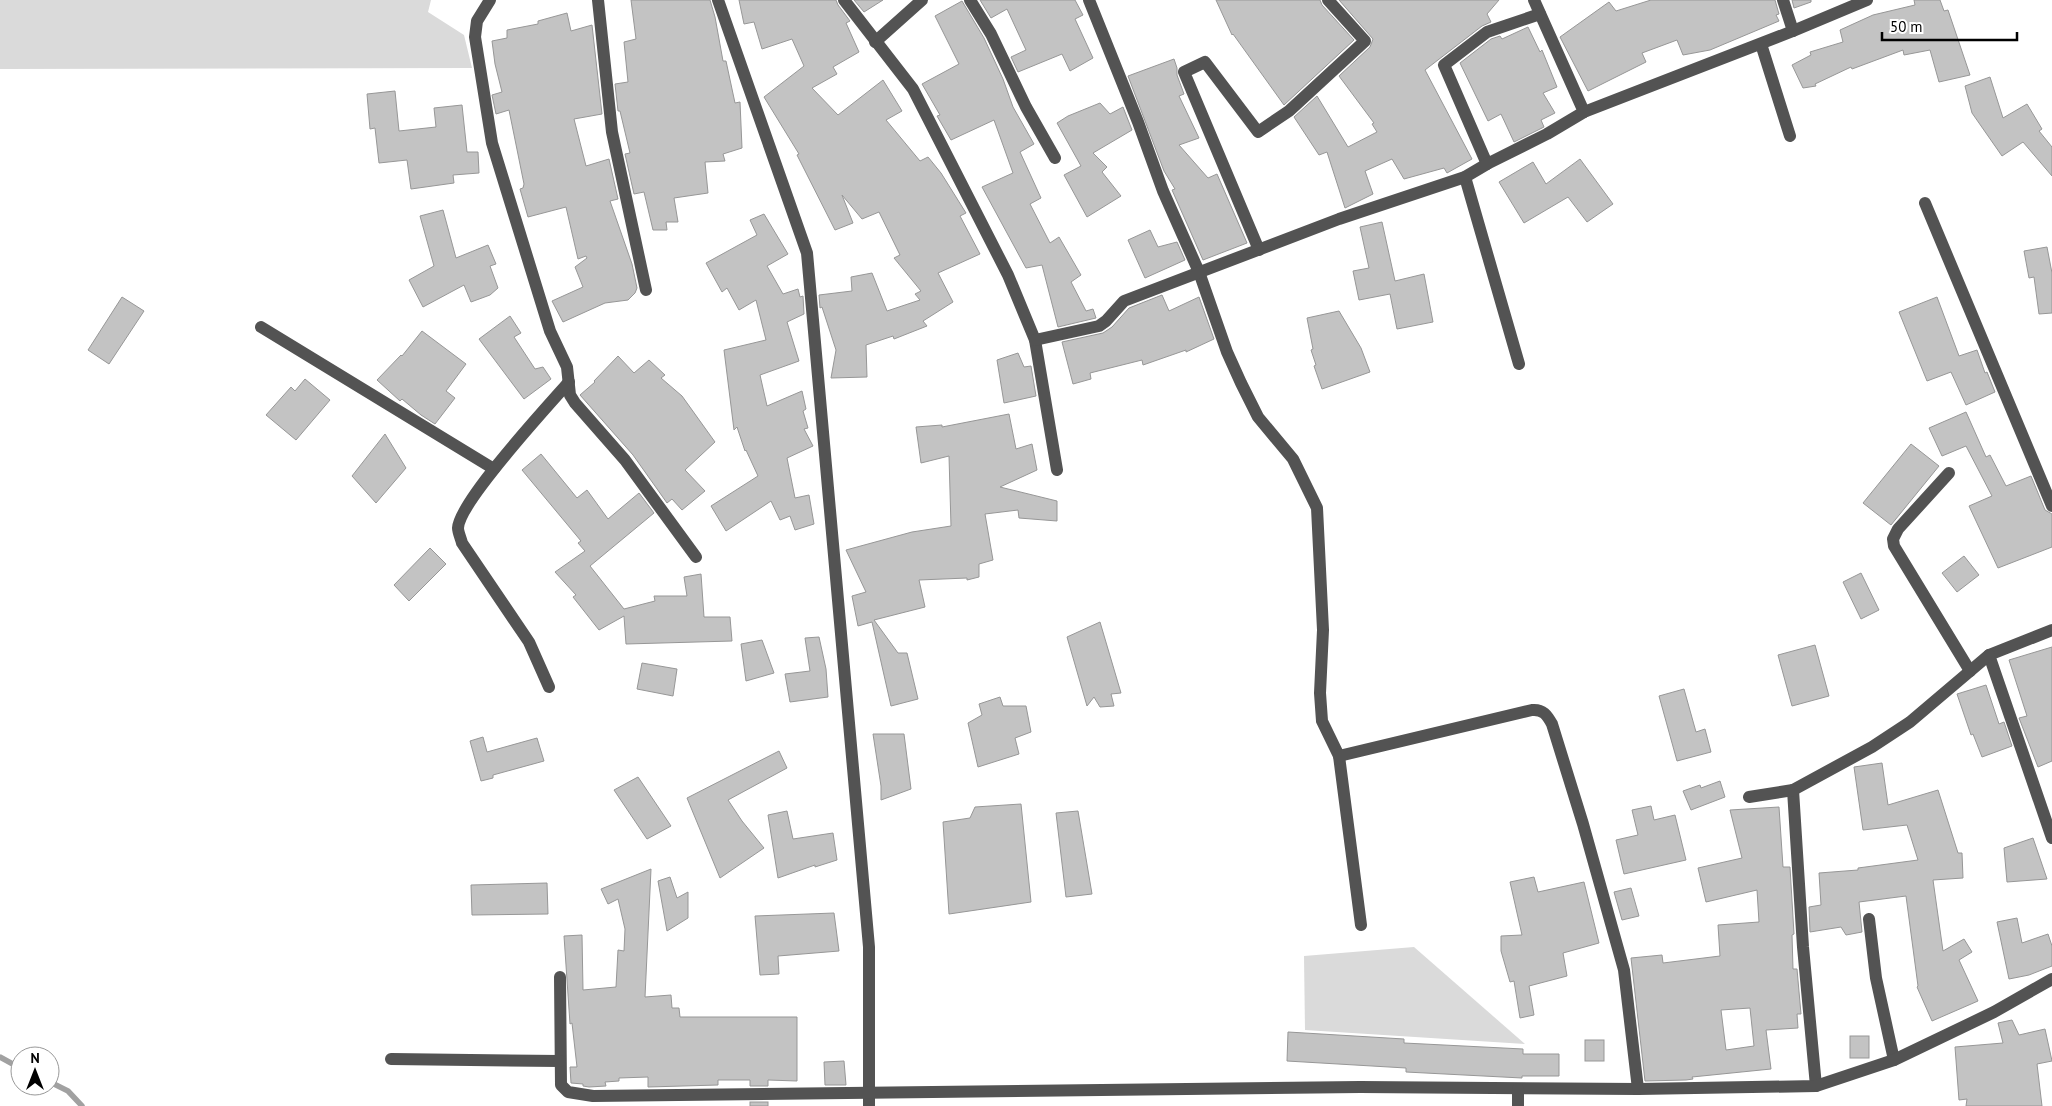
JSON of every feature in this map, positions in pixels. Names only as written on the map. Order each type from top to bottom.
[{"type":"street","points":[[490,0],[477,21],[475,37],[492,143],[550,331],[566,368],[570,395],[625,460],[696,557]]},
{"type":"street","points":[[598,0],[612,132],[646,290]]},
{"type":"street","points":[[718,0],[807,253],[869,947],[869,1100]]},
{"type":"street","points":[[844,0],[913,89],[1008,275],[1035,340],[1058,470]]},
{"type":"street","points":[[875,42],[922,0]]},
{"type":"street","points":[[970,0],[991,34],[1026,107],[1055,158]]},
{"type":"street","points":[[1089,0],[1138,122],[1163,191],[1199,272],[1227,352],[1258,417],[1293,459],[1317,508],[1323,630],[1320,694],[1322,721],[1339,756],[1361,925]]},
{"type":"street","points":[[1259,250],[1184,72],[1205,62],[1258,132],[1290,111],[1365,42],[1328,0]]},
{"type":"street","points":[[1534,0],[1584,112]]},
{"type":"street","points":[[1783,0],[1793,31]]},
{"type":"street","points":[[1035,340],[1099,326],[1124,301],[1339,219],[1465,177],[1547,134],[1584,112],[1761,44],[1862,1]]},
{"type":"street","points":[[1488,164],[1444,65],[1488,32],[1540,14]]},
{"type":"street","points":[[1761,44],[1790,136]]},
{"type":"street","points":[[1465,177],[1519,364]]},
{"type":"street","points":[[1925,202],[2052,506]]},
{"type":"street","points":[[261,327],[494,469]]},
{"type":"street","points":[[549,687],[529,642],[462,543],[458,528],[463,513],[494,469],[569,382]]},
{"type":"street","points":[[1949,473],[1898,528],[1893,539],[1894,546],[1970,672]]},
{"type":"street","points":[[1749,797],[1793,790],[1872,747],[1910,722],[1989,655],[2052,630]]},
{"type":"street","points":[[1989,655],[2052,838]]},
{"type":"street","points":[[1339,756],[1532,710],[1537,709],[1546,714],[1552,724],[1583,824],[1624,970],[1638,1090]]},
{"type":"street","points":[[1793,790],[1803,947],[1816,1086]]},
{"type":"street","points":[[1869,919],[1876,978],[1894,1060]]},
{"type":"street","points":[[560,977],[561,1085],[568,1092],[578,1095],[869,1100],[1360,1087],[1638,1090],[1816,1086],[1894,1060],[1994,1012],[2052,979]]},
{"type":"street","points":[[391,1059],[560,1061]]},
{"type":"street","points":[[1518,1089],[1518,1106]]},
{"type":"shaded area","points":[[0,0],[431,0],[428,12],[464,35],[472,68],[0,69]]},
{"type":"shaded area","points":[[1414,947],[1525,1044],[1305,1030],[1304,956]]},
{"type":"building","points":[[631,0],[710,0],[723,61],[726,61],[735,103],[740,102],[742,148],[723,154],[725,161],[705,162],[708,193],[674,198],[678,222],[666,222],[667,230],[653,230],[644,192],[634,194],[625,154],[630,153],[620,111],[618,111],[615,84],[628,82],[624,42],[636,39]]},
{"type":"building","points":[[739,0],[836,0],[850,21],[846,23],[859,52],[833,67],[837,74],[812,88],[838,115],[883,80],[902,111],[886,120],[920,161],[928,157],[941,173],[966,213],[960,216],[980,254],[938,273],[953,302],[923,321],[927,326],[894,339],[893,336],[866,345],[867,377],[831,378],[836,350],[822,307],[820,308],[819,295],[852,291],[851,277],[872,273],[887,311],[920,300],[915,294],[921,291],[894,258],[900,255],[879,212],[862,219],[842,195],[853,223],[835,230],[797,155],[799,154],[764,97],[804,66],[792,39],[762,49],[754,22],[744,24]]},
{"type":"building","points":[[854,0],[883,0],[864,12]]},
{"type":"building","points":[[980,0],[1075,0],[1083,15],[1075,19],[1093,58],[1070,71],[1062,54],[1018,72],[1011,57],[1026,50],[1007,9],[991,18]]},
{"type":"building","points":[[1216,0],[1320,0],[1322,5],[1354,40],[1284,105],[1232,35]]},
{"type":"building","points":[[1339,0],[1499,0],[1487,14],[1491,22],[1482,26],[1425,70],[1472,159],[1447,173],[1444,168],[1404,179],[1392,159],[1365,171],[1373,194],[1345,208],[1327,152],[1319,155],[1294,117],[1317,96],[1348,147],[1377,132],[1372,124],[1374,123],[1339,76],[1370,47],[1373,39]]},
{"type":"building","points":[[1651,0],[1775,0],[1779,14],[1776,15],[1779,21],[1710,50],[1683,55],[1677,40],[1642,53],[1646,62],[1588,91],[1560,37],[1609,2],[1616,11]]},
{"type":"building","points":[[1792,0],[1811,0],[1811,2],[1794,8]]},
{"type":"building","points":[[1914,0],[1940,0],[1944,11],[1948,10],[1970,75],[1939,82],[1930,50],[1904,55],[1903,50],[1852,69],[1851,67],[1815,84],[1816,86],[1803,88],[1792,65],[1811,55],[1810,52],[1843,42],[1840,30],[1873,15],[1915,5]]},
{"type":"building","points":[[962,1],[984,38],[1003,79],[1013,107],[1034,144],[1020,152],[1041,198],[1030,204],[1050,243],[1059,237],[1081,275],[1071,282],[1086,311],[1093,309],[1096,318],[1058,327],[1042,265],[1026,268],[982,187],[1013,173],[994,120],[951,140],[937,116],[940,115],[922,84],[959,64],[935,16]]},
{"type":"building","points":[[567,13],[571,31],[592,25],[602,114],[574,119],[586,166],[609,159],[618,199],[610,201],[632,264],[637,288],[628,300],[605,303],[563,322],[552,301],[583,287],[575,267],[587,258],[586,256],[578,259],[566,207],[528,217],[520,189],[523,188],[524,184],[509,110],[496,114],[492,95],[502,92],[492,41],[507,38],[507,30],[538,24],[538,21]]},
{"type":"building","points":[[1528,27],[1540,52],[1542,50],[1557,87],[1543,93],[1555,113],[1541,120],[1544,127],[1514,142],[1501,114],[1488,121],[1460,63],[1491,39],[1500,36],[1502,39]]},
{"type":"building","points":[[1174,59],[1177,75],[1184,94],[1179,96],[1199,138],[1179,145],[1208,178],[1217,174],[1247,243],[1203,260],[1172,190],[1175,189],[1164,171],[1128,76]]},
{"type":"building","points":[[1990,77],[2003,118],[2027,104],[2042,129],[2039,131],[2052,147],[2052,176],[2023,142],[2002,156],[1972,113],[1965,86]]},
{"type":"building","points":[[395,91],[399,131],[436,127],[434,108],[462,105],[467,152],[478,152],[479,173],[453,175],[454,183],[411,189],[407,160],[379,163],[375,128],[370,129],[367,94]]},
{"type":"building","points":[[1100,103],[1110,114],[1123,107],[1132,130],[1093,153],[1107,167],[1102,172],[1121,196],[1087,217],[1064,175],[1081,166],[1057,123],[1068,116]]},
{"type":"building","points":[[1580,159],[1613,204],[1587,222],[1568,197],[1524,223],[1499,182],[1533,162],[1546,184]]},
{"type":"building","points":[[443,210],[456,258],[488,245],[496,264],[490,266],[498,288],[490,295],[471,302],[464,285],[423,307],[409,280],[434,266],[420,216]]},
{"type":"building","points":[[764,214],[788,254],[767,266],[783,294],[798,289],[800,297],[803,296],[804,314],[787,322],[799,361],[760,375],[767,406],[802,391],[806,409],[803,411],[808,428],[804,429],[813,446],[787,458],[795,498],[809,495],[814,524],[795,530],[790,516],[780,520],[771,501],[726,531],[711,506],[758,476],[745,451],[737,427],[734,430],[724,350],[766,340],[756,300],[739,310],[727,288],[722,292],[706,263],[757,235],[750,220]]},
{"type":"building","points":[[1382,222],[1395,281],[1424,274],[1433,322],[1397,329],[1390,294],[1359,300],[1353,271],[1369,268],[1360,227]]},
{"type":"building","points":[[1150,230],[1158,247],[1177,242],[1185,260],[1145,278],[1128,240]]},
{"type":"building","points":[[2047,247],[2052,273],[2052,313],[2039,314],[2034,277],[2029,278],[2024,251]]},
{"type":"building","points":[[1162,295],[1169,311],[1199,297],[1214,339],[1186,352],[1186,350],[1143,365],[1142,360],[1090,373],[1091,379],[1073,384],[1062,342],[1103,333],[1112,327],[1129,308]]},
{"type":"building","points":[[122,297],[144,311],[109,364],[88,350]]},
{"type":"building","points":[[1937,297],[1959,356],[1977,350],[1985,373],[1987,372],[1995,392],[1966,405],[1951,372],[1927,381],[1899,312]]},
{"type":"building","points":[[1339,311],[1361,348],[1370,372],[1322,389],[1314,366],[1316,365],[1311,350],[1313,349],[1307,318]]},
{"type":"building","points":[[510,316],[521,333],[514,337],[535,369],[543,367],[551,379],[524,399],[479,339]]},
{"type":"building","points":[[422,331],[466,364],[446,391],[455,398],[435,424],[402,399],[400,401],[377,380],[402,356]]},
{"type":"building","points":[[1018,353],[1024,367],[1031,366],[1036,396],[1004,403],[997,360]]},
{"type":"building","points":[[618,356],[634,373],[649,360],[665,375],[661,378],[682,396],[715,442],[685,470],[705,491],[682,510],[672,499],[667,503],[633,455],[580,395],[595,382]]},
{"type":"building","points":[[305,379],[330,400],[296,440],[266,415],[291,387],[295,391]]},
{"type":"building","points":[[1966,412],[1986,457],[1990,455],[2006,486],[2031,476],[2045,510],[2052,514],[2052,547],[1998,568],[1969,506],[1992,496],[1966,446],[1942,456],[1929,428]]},
{"type":"building","points":[[1009,414],[1016,449],[1032,444],[1037,470],[1000,487],[1057,501],[1057,521],[1019,518],[1018,510],[985,514],[993,560],[979,564],[979,577],[967,580],[967,578],[919,580],[925,607],[874,620],[898,653],[907,653],[918,699],[891,706],[872,622],[858,626],[852,596],[866,592],[846,550],[912,532],[951,526],[949,456],[921,463],[916,427],[942,425],[942,427]]},
{"type":"building","points":[[385,434],[406,468],[376,503],[352,476]]},
{"type":"building","points":[[1911,444],[1939,466],[1891,525],[1863,503]]},
{"type":"building","points":[[541,454],[577,498],[587,490],[608,519],[639,493],[654,513],[590,566],[624,609],[655,601],[654,596],[687,596],[684,577],[701,574],[704,617],[730,617],[732,641],[626,644],[624,616],[599,630],[573,597],[576,595],[555,572],[585,551],[578,543],[581,541],[522,470]]},
{"type":"building","points":[[430,548],[446,564],[409,601],[394,585]]},
{"type":"building","points":[[1964,556],[1979,575],[1957,592],[1942,573]]},
{"type":"building","points":[[1861,573],[1879,610],[1861,619],[1843,582]]},
{"type":"building","points":[[1100,622],[1121,693],[1111,694],[1114,706],[1100,707],[1094,697],[1087,706],[1067,637]]},
{"type":"building","points":[[819,637],[826,669],[828,697],[790,702],[785,674],[810,671],[805,638]]},
{"type":"building","points":[[762,640],[774,673],[746,681],[741,644]]},
{"type":"building","points":[[1815,645],[1829,696],[1792,706],[1778,655]]},
{"type":"building","points":[[2052,647],[2052,761],[2038,767],[2019,718],[2027,716],[2009,660]]},
{"type":"building","points":[[642,663],[677,669],[673,696],[637,689]]},
{"type":"building","points":[[1986,685],[1999,724],[2004,722],[2012,746],[1982,757],[1973,734],[1971,735],[1957,694]]},
{"type":"building","points":[[1684,689],[1696,732],[1705,729],[1711,752],[1677,761],[1659,696]]},
{"type":"building","points":[[1000,697],[1003,706],[1026,706],[1031,732],[1015,738],[1019,754],[978,767],[968,723],[982,715],[979,704]]},
{"type":"building","points":[[873,734],[904,734],[911,789],[881,800],[881,786]]},
{"type":"building","points":[[483,737],[487,752],[537,738],[544,761],[493,775],[493,778],[481,781],[470,741]]},
{"type":"building","points":[[779,751],[787,768],[728,800],[764,848],[720,878],[687,798]]},
{"type":"building","points":[[1882,763],[1888,805],[1938,790],[1958,853],[1962,853],[1963,878],[1933,880],[1943,951],[1964,939],[1972,952],[1959,960],[1978,1001],[1932,1021],[1917,987],[1906,896],[1859,902],[1862,932],[1846,935],[1841,927],[1810,932],[1809,907],[1821,905],[1819,873],[1858,870],[1858,868],[1918,860],[1907,825],[1863,830],[1854,767]]},
{"type":"building","points":[[638,777],[671,826],[647,839],[614,790]]},
{"type":"building","points":[[1720,781],[1725,797],[1691,810],[1683,791],[1700,785],[1701,788]]},
{"type":"building","points":[[1021,804],[1031,902],[949,914],[943,822],[970,818],[975,807]]},
{"type":"building","points":[[1651,806],[1654,820],[1675,815],[1686,860],[1624,874],[1616,840],[1638,835],[1632,810]]},
{"type":"building","points":[[1779,807],[1783,867],[1790,867],[1794,934],[1792,935],[1793,969],[1797,969],[1801,1014],[1797,1014],[1798,1028],[1766,1030],[1771,1069],[1692,1077],[1693,1079],[1686,1080],[1645,1081],[1631,958],[1662,955],[1663,963],[1720,956],[1718,925],[1759,922],[1757,890],[1706,902],[1698,868],[1742,858],[1730,810]],"holes":[[[1750,1008],[1754,1046],[1726,1050],[1721,1010]]]},
{"type":"building","points":[[787,811],[793,839],[833,833],[837,860],[815,867],[815,865],[778,878],[768,815]]},
{"type":"building","points":[[1078,811],[1092,894],[1066,897],[1056,813]]},
{"type":"building","points":[[2033,838],[2047,879],[2007,882],[2004,848]]},
{"type":"building","points":[[651,869],[645,997],[671,995],[672,1008],[679,1008],[680,1017],[797,1017],[797,1081],[768,1080],[768,1086],[750,1086],[750,1080],[718,1080],[718,1085],[648,1087],[648,1077],[619,1078],[619,1081],[605,1082],[606,1086],[589,1087],[583,1086],[583,1084],[571,1083],[570,1067],[577,1067],[572,1023],[570,1024],[564,936],[582,935],[583,990],[616,987],[618,950],[624,951],[625,929],[618,899],[608,904],[601,889]]},
{"type":"building","points":[[670,877],[677,898],[688,892],[688,918],[667,931],[658,881]]},
{"type":"building","points":[[1534,877],[1538,892],[1584,882],[1599,943],[1563,953],[1567,976],[1529,986],[1534,1015],[1520,1018],[1514,981],[1510,982],[1501,951],[1501,936],[1522,935],[1510,882]]},
{"type":"building","points":[[547,883],[548,914],[472,915],[471,885]]},
{"type":"building","points":[[1631,888],[1639,916],[1622,920],[1614,892]]},
{"type":"building","points":[[834,913],[839,951],[778,956],[779,974],[760,975],[755,916]]},
{"type":"building","points":[[2017,918],[2022,943],[2048,934],[2052,946],[2052,966],[2029,975],[2009,979],[1997,922]]},
{"type":"building","points":[[2012,1020],[2019,1035],[2045,1029],[2052,1061],[2037,1064],[2042,1106],[1966,1106],[1967,1099],[1959,1100],[1955,1047],[2003,1043],[1998,1023]]},
{"type":"building","points":[[1288,1032],[1404,1039],[1404,1043],[1523,1049],[1523,1054],[1559,1054],[1559,1076],[1522,1076],[1522,1078],[1406,1072],[1406,1068],[1287,1061]]},
{"type":"building","points":[[1850,1036],[1869,1036],[1869,1058],[1850,1058]]},
{"type":"building","points":[[1585,1040],[1604,1040],[1604,1061],[1585,1061]]},
{"type":"building","points":[[844,1061],[846,1085],[825,1085],[824,1062]]},
{"type":"building","points":[[750,1102],[768,1102],[768,1106],[750,1106]]},
{"type":"waterway","points":[[0,1057],[10,1062]]},
{"type":"waterway","points":[[60,1087],[68,1091],[82,1106]]}]
